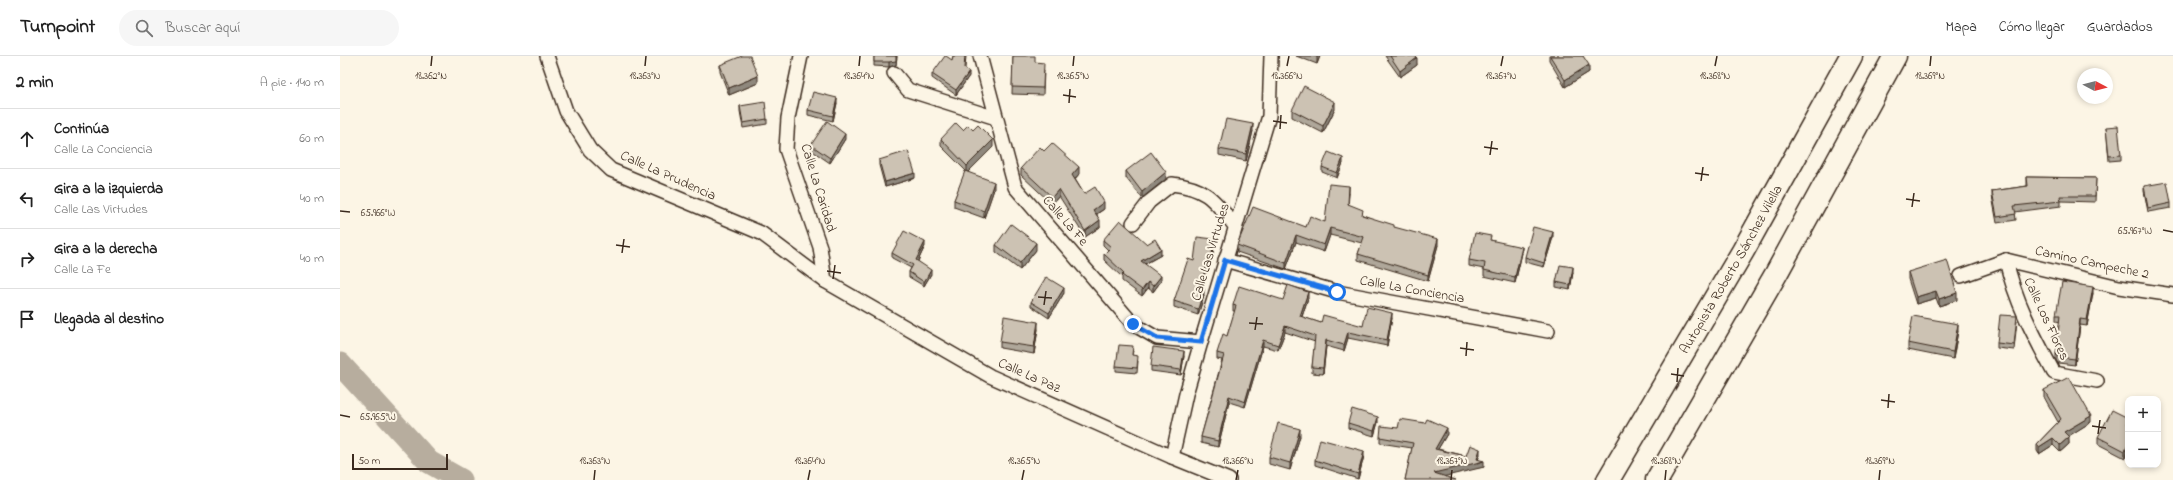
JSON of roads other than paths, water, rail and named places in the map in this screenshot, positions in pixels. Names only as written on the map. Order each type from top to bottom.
[{"type":"highway","name":"Autopista Roberto Sánchez Vilella","points":[[1608,480],[1743,251],[1851,56]]},
{"type":"highway","points":[[1657,480],[1776,274],[1894,56]]},
{"type":"street","name":"Calle La Prudencia","points":[[547,56],[566,111],[590,150],[611,170],[761,233],[825,281]]},
{"type":"street","name":"Calle La Caridad","points":[[800,56],[788,118],[786,148],[820,247],[825,281]]},
{"type":"street","name":"Calle La Fe","points":[[980,56],[1015,187],[1133,324],[1157,338],[1201,342]]},
{"type":"street","name":"Calle Las Virtudes","points":[[1172,457],[1201,342],[1269,116],[1270,56]]},
{"type":"street","points":[[894,73],[908,90],[996,118]]},
{"type":"street","points":[[1133,223],[1149,202],[1172,184],[1187,186],[1203,192],[1235,226]]},
{"type":"street","name":"Calle La Conciencia","points":[[1225,260],[1337,292],[1548,331]]},
{"type":"street","points":[[1961,276],[2006,260]]},
{"type":"street","name":"Camino Campeche 2","points":[[2006,260],[2119,287],[2173,294]]},
{"type":"street","name":"Calle Los Flores","points":[[2006,260],[2010,279],[2023,315],[2054,373],[2097,380]]},
{"type":"street","name":"Calle La Paz","points":[[825,281],[990,376],[1172,457],[1229,480]]},
{"type":"waterway","points":[[340,364],[429,462],[461,480]]}]
